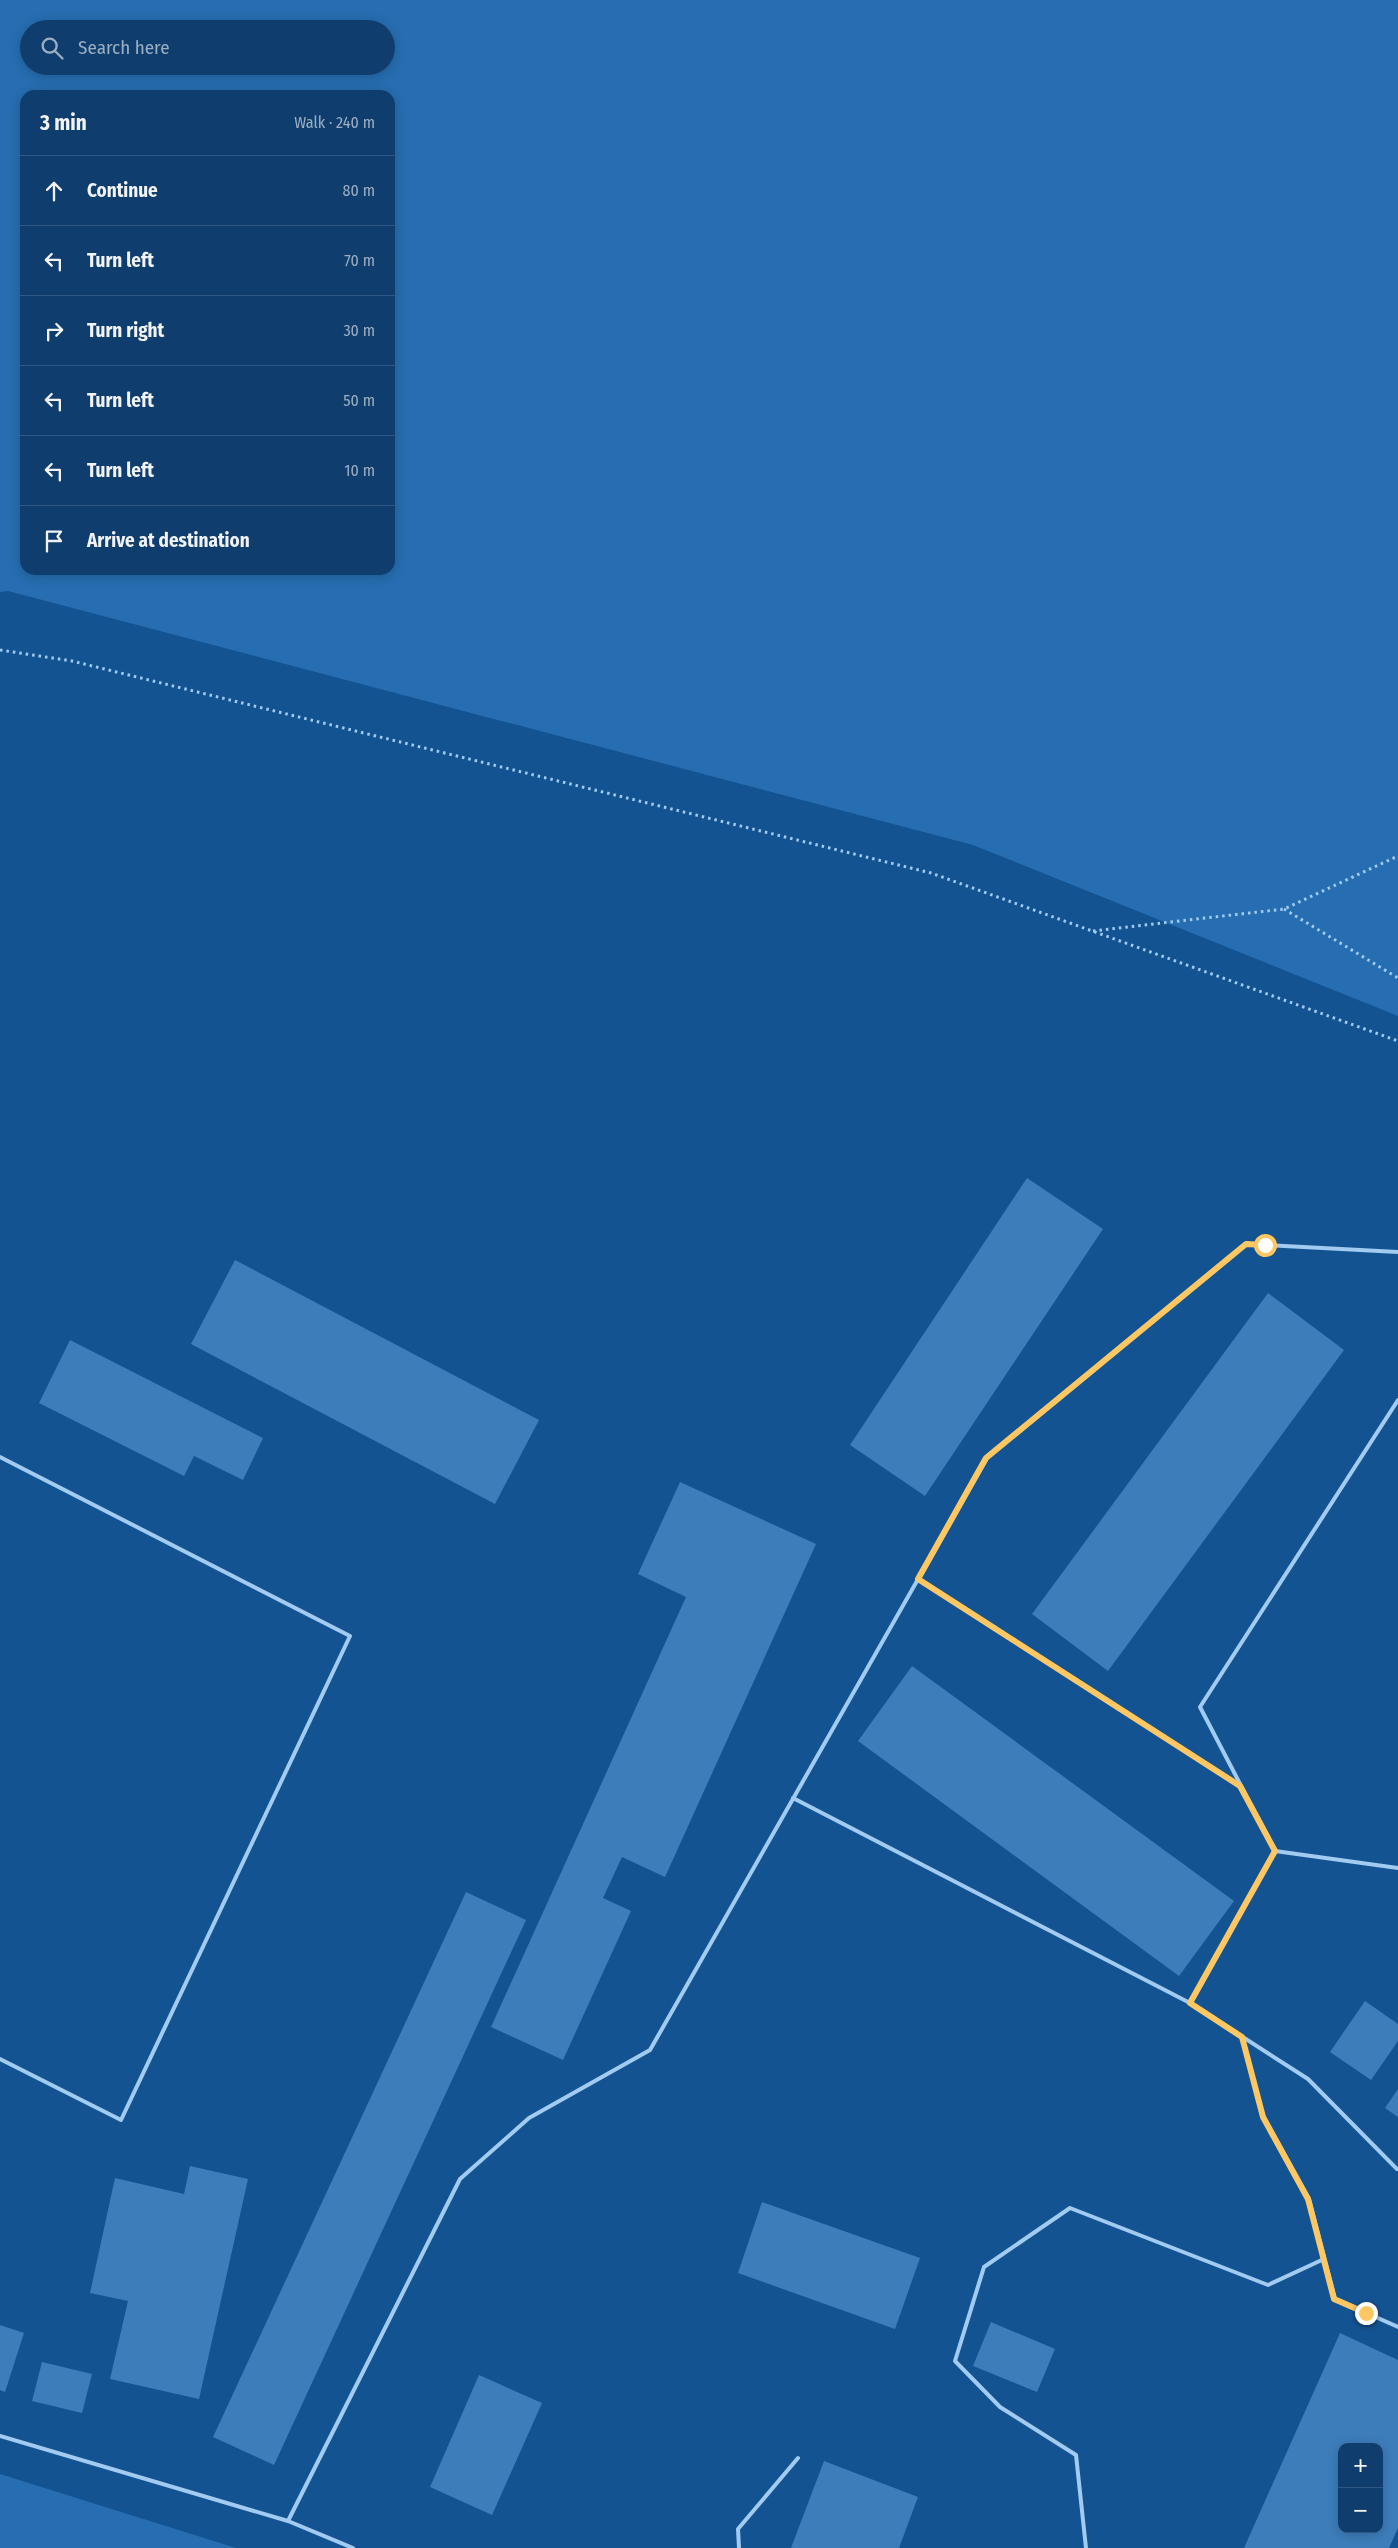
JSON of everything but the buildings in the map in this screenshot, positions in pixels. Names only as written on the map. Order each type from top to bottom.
[{"type":"lane","points":[[288,2521],[460,2179],[529,2118],[650,2050],[986,1458],[1246,1244],[1398,1252]]},
{"type":"lane","points":[[1275,1851],[1200,1707],[1398,1400]]},
{"type":"lane","points":[[0,1457],[350,1636],[121,2120],[0,2059]]},
{"type":"lane","points":[[918,1579],[1240,1786]]},
{"type":"lane","points":[[793,1798],[1190,2003],[1308,2078],[1397,2169]]},
{"type":"lane","points":[[1275,1851],[1398,1868]]},
{"type":"lane","points":[[1190,2003],[1275,1851]]},
{"type":"lane","points":[[1242,2037],[1263,2117],[1308,2199],[1334,2299],[1398,2327]]},
{"type":"lane","points":[[1086,2548],[1076,2455],[1000,2407],[955,2361],[984,2267],[1070,2208],[1268,2285],[1324,2259]]},
{"type":"lane","points":[[0,2436],[288,2521],[353,2548]]},
{"type":"lane","points":[[739,2548],[738,2530],[798,2458]]},
{"type":"path","points":[[0,650],[72,661],[931,873],[1398,1041]]},
{"type":"path","points":[[1093,931],[1284,909],[1398,856]]},
{"type":"path","points":[[1284,909],[1398,978]]},
{"type":"shaded area","points":[[0,0],[1398,0],[1398,1016],[973,845],[8,591],[0,592]]},
{"type":"shaded area","points":[[0,2474],[236,2548],[0,2548]]},
{"type":"route","points":[[1265,1245],[1246,1244],[986,1458],[918,1579],[1240,1786],[1275,1851],[1190,2003],[1242,2037],[1263,2117],[1308,2199],[1334,2299],[1366,2313]]}]
